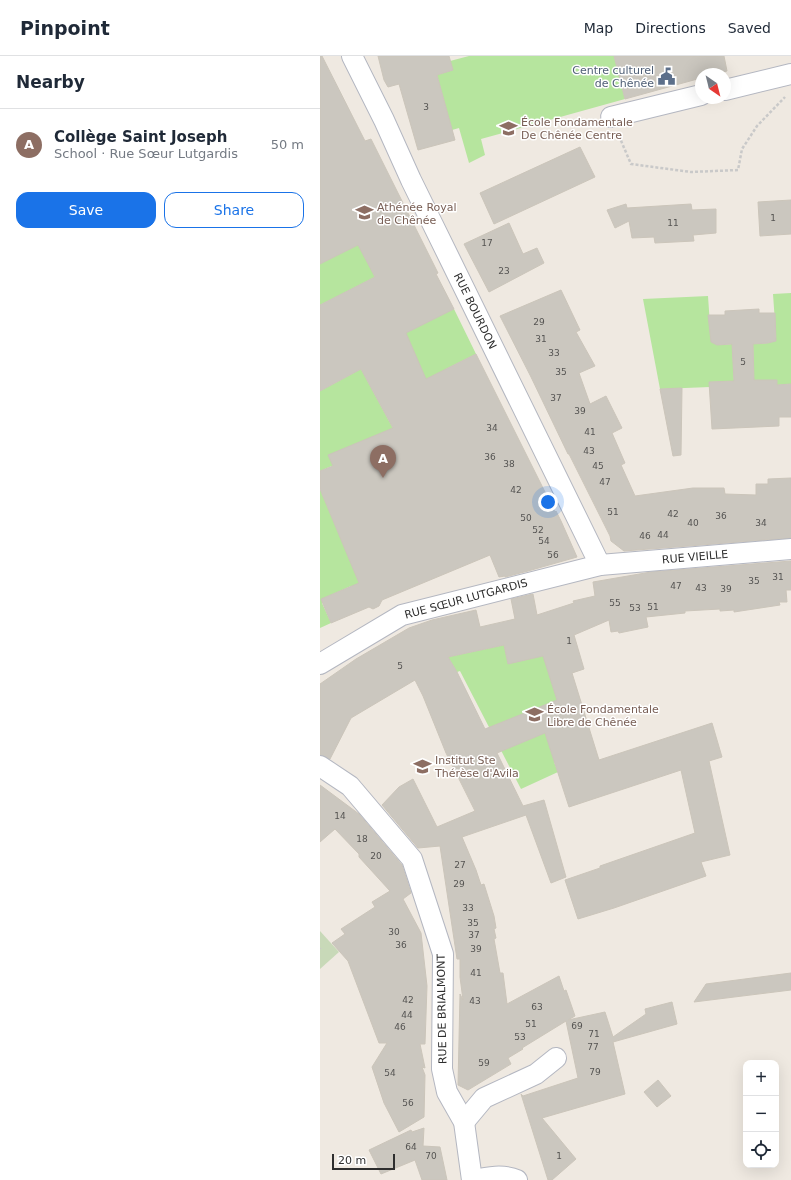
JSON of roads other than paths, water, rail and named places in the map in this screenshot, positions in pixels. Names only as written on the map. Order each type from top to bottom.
[{"type":"street","name":"RUE BOURDON","points":[[352,56],[600,565]]},
{"type":"street","points":[[731,89],[791,74]]},
{"type":"street","points":[[611,117],[695,97]]},
{"type":"street","name":"RUE VIEILLE","points":[[600,565],[791,550]]},
{"type":"street","name":"RUE SŒUR LUTGARDIS","points":[[320,664],[402,615],[600,565]]},
{"type":"street","name":"RUE DE BRIALMONT","points":[[320,766],[350,786],[412,859],[443,954],[442,1069],[447,1092],[464,1122]]},
{"type":"street","points":[[517,1180],[500,1177],[472,1180],[464,1122],[484,1098],[536,1074],[556,1058]]},
{"type":"place","name":"Centre culturel de Chênée","points":[[667,76]]},
{"type":"place","name":"École Fondamentale De Chênée Centre","points":[[508,128]]},
{"type":"place","name":"Athénée Royal de Chênée","points":[[364,213]]},
{"type":"place","name":"Collège Saint Joseph","points":[[383,478]]},
{"type":"place","name":"École Fondamentale Libre de Chênée","points":[[534,715]]},
{"type":"place","name":"Institut Ste Thérèse d'Avila","points":[[422,766]]}]
